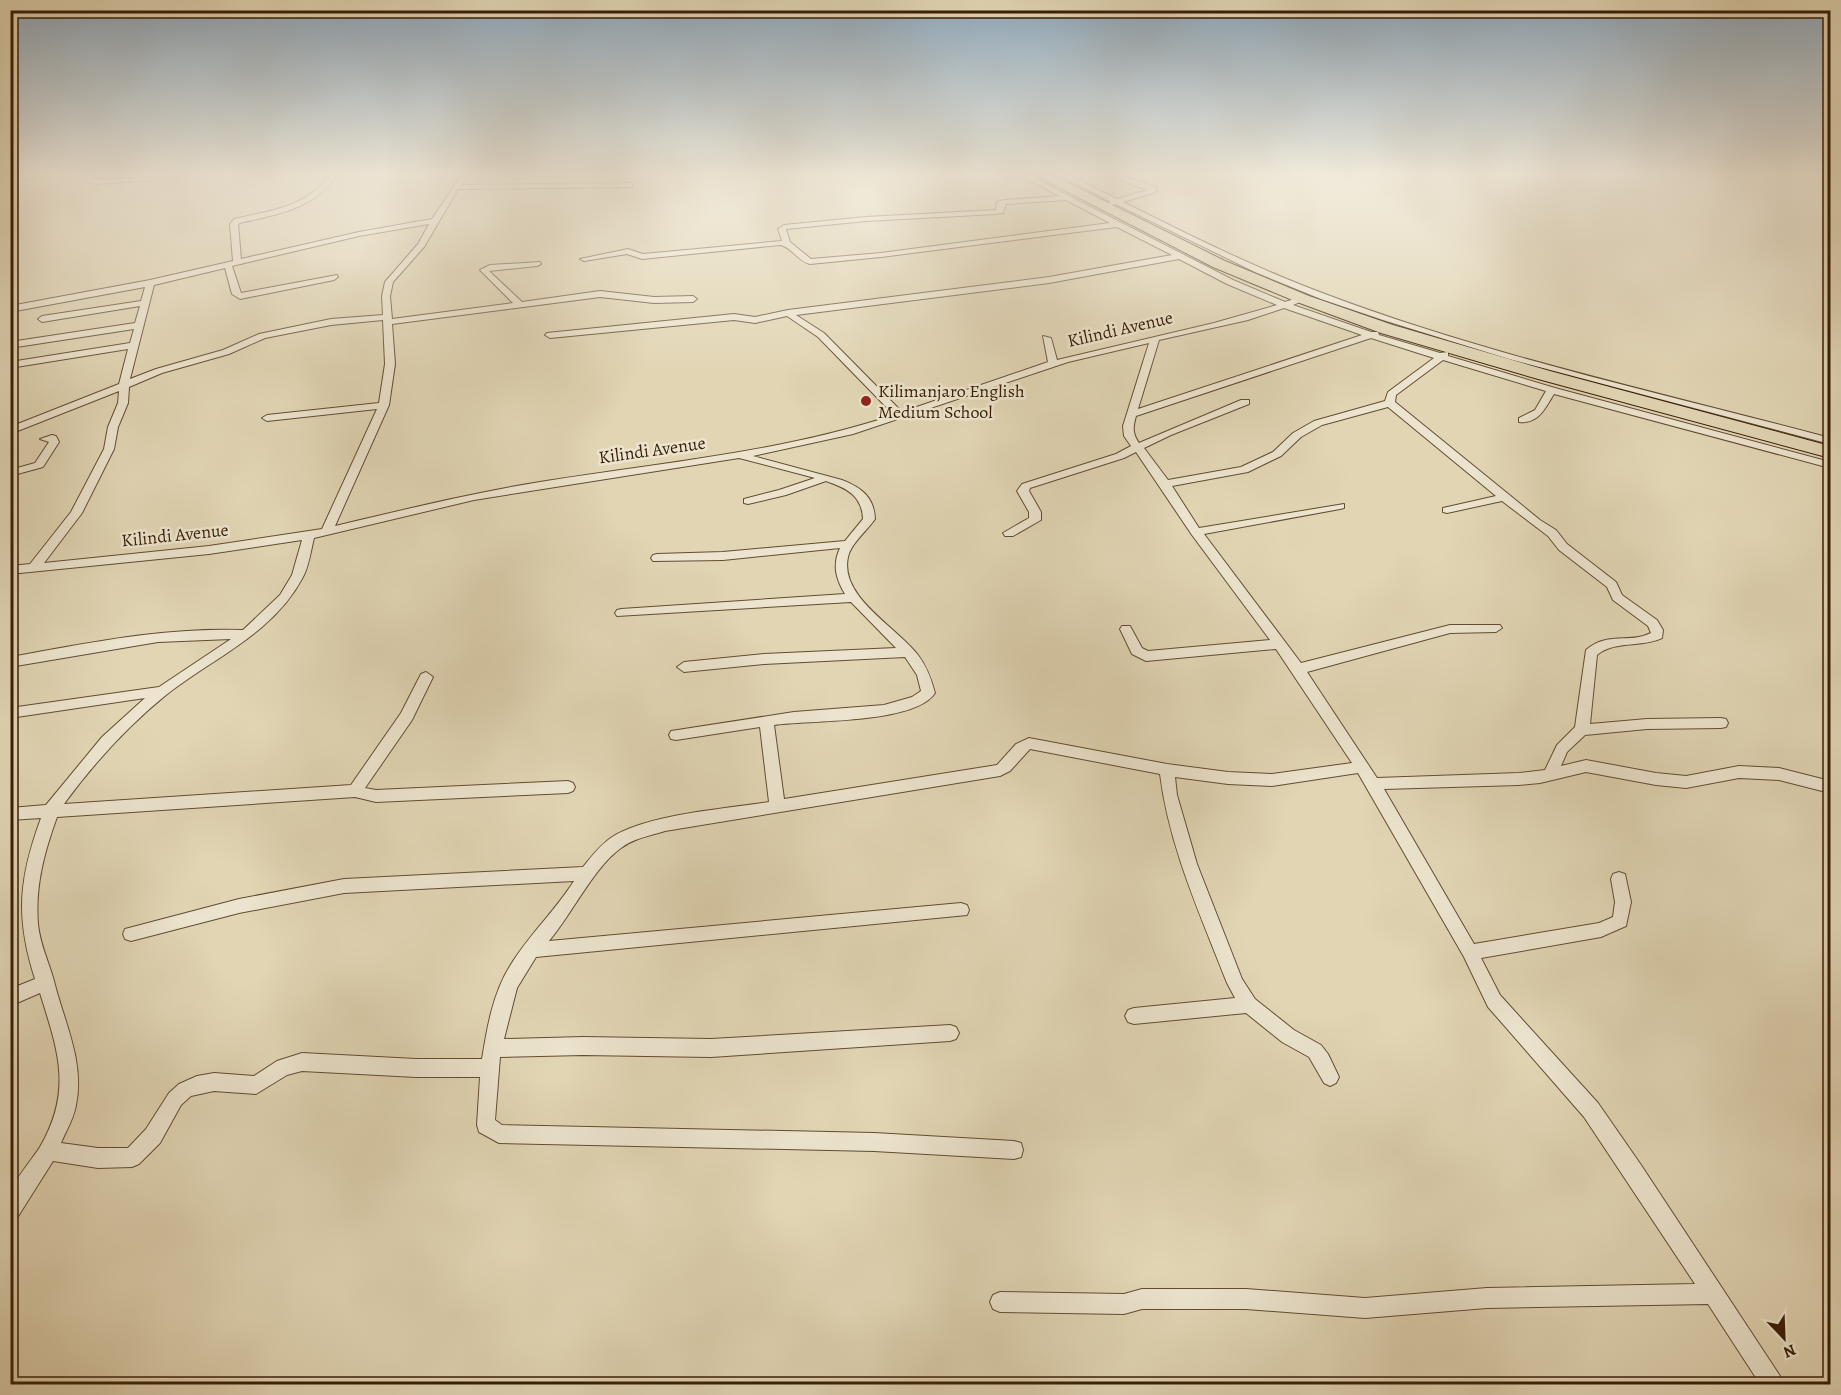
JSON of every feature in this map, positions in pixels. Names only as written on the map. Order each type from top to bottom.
[{"type":"highway","points":[[1162,241],[1188,255],[1303,299],[1379,332],[1446,353],[1830,452]]},
{"type":"street","points":[[235,241],[237,262]]},
{"type":"street","points":[[10,309],[150,283],[328,241]]},
{"type":"street","points":[[328,530],[384,405],[390,364],[386,296],[389,282],[424,241]]},
{"type":"street","points":[[786,241],[804,260],[810,261],[881,255],[984,241]]},
{"type":"street","points":[[1193,241],[1341,303],[1528,361],[1830,441]]},
{"type":"street","points":[[584,259],[628,252],[636,252],[642,257],[787,244]]},
{"type":"street","points":[[550,335],[734,316],[755,320],[788,313],[1048,280],[1188,255],[1230,282],[1286,306],[1379,332]]},
{"type":"street","points":[[519,304],[484,270],[489,267],[537,264]]},
{"type":"street","points":[[228,265],[236,294],[240,296],[334,277]]},
{"type":"street","points":[[33,568],[68,526],[89,491],[109,448],[113,427],[123,403],[124,384],[150,283]]},
{"type":"street","points":[[10,431],[124,384],[188,361],[226,352],[271,334],[331,322],[387,319],[600,294],[654,300],[693,299]]},
{"type":"street","name":"Kilindi Avenue","points":[[10,570],[222,548],[309,535],[490,493],[740,455],[819,440],[900,416],[993,382],[1053,364],[1155,339],[1213,328],[1303,299]]},
{"type":"street","points":[[42,319],[145,303]]},
{"type":"street","points":[[788,313],[821,334],[851,368],[900,416]]},
{"type":"street","points":[[10,345],[139,325]]},
{"type":"street","points":[[1132,414],[1379,332]]},
{"type":"street","points":[[1046,338],[1053,364]]},
{"type":"street","points":[[1155,339],[1128,426],[1129,436],[1165,484],[1196,532],[1298,669],[1373,784],[1470,952],[1494,1001],[1592,1110],[1772,1384]]},
{"type":"street","points":[[10,365],[133,345]]},
{"type":"street","points":[[1390,402],[1390,394],[1446,353],[1552,390],[1830,465]]},
{"type":"street","points":[[1523,420],[1534,417],[1541,411],[1552,390]]},
{"type":"street","points":[[1009,533],[1035,520],[1035,512],[1023,490],[1026,486],[1120,456],[1137,446],[1245,402]]},
{"type":"street","points":[[1165,484],[1244,470],[1277,454],[1298,435],[1318,423],[1390,402]]},
{"type":"street","points":[[1390,402],[1536,523],[1552,533],[1563,547],[1612,585],[1617,597],[1653,623],[1658,630],[1657,635],[1653,638],[1605,642],[1591,653],[1581,730],[1562,749],[1550,774]]},
{"type":"street","points":[[267,418],[384,405]]},
{"type":"street","points":[[10,473],[39,465],[54,442],[52,438],[45,439]]},
{"type":"street","points":[[676,735],[766,721],[884,710],[921,700],[928,693],[928,682],[908,652],[852,598],[841,573],[842,557],[848,544],[869,519],[866,501],[859,492],[825,478],[740,455]]},
{"type":"street","points":[[748,501],[782,494],[825,478]]},
{"type":"street","points":[[1446,510],[1505,497]]},
{"type":"street","points":[[1196,532],[1340,506]]},
{"type":"street","points":[[10,1211],[48,1151],[66,1106],[70,1070],[46,982],[35,952],[30,925],[29,899],[37,851],[52,809],[107,741],[162,691],[246,635],[268,615],[298,575],[309,535]]},
{"type":"street","points":[[657,558],[723,556],[848,544]]},
{"type":"street","points":[[621,613],[852,598]]},
{"type":"street","points":[[1125,628],[1137,651],[1146,656],[1278,644]]},
{"type":"street","points":[[1298,669],[1450,629],[1496,628]]},
{"type":"street","points":[[10,662],[172,636],[208,633],[246,635]]},
{"type":"street","points":[[684,667],[764,659],[908,652]]},
{"type":"street","points":[[355,791],[407,716],[426,676]]},
{"type":"street","points":[[10,713],[162,691]]},
{"type":"street","points":[[766,721],[777,807]]},
{"type":"street","points":[[1581,730],[1647,724],[1721,723]]},
{"type":"street","points":[[1014,1150],[874,1142],[500,1134],[486,1125],[484,1107],[504,1002],[513,976],[564,910],[587,874],[624,838],[665,825],[1000,770],[1011,761],[1020,747],[1029,743],[1167,770],[1228,778],[1272,780],[1361,767]]},
{"type":"street","points":[[1373,784],[1519,779],[1540,777],[1586,766],[1686,782],[1739,772],[1779,774],[1830,787]]},
{"type":"street","points":[[1167,770],[1170,795],[1189,864],[1235,983],[1249,1005],[1288,1036],[1315,1052],[1322,1060],[1330,1077]]},
{"type":"street","points":[[10,814],[52,809],[355,791],[376,796],[567,788]]},
{"type":"street","points":[[130,934],[239,906],[344,886],[587,874]]},
{"type":"street","points":[[1470,952],[1601,930],[1620,921],[1623,902],[1619,879]]},
{"type":"street","points":[[533,950],[961,910]]},
{"type":"street","points":[[10,998],[46,982]]},
{"type":"street","points":[[1134,1016],[1249,1005]]},
{"type":"street","points":[[494,1048],[583,1046],[711,1048],[950,1033]]},
{"type":"street","points":[[48,1151],[98,1158],[132,1157],[153,1136],[175,1099],[185,1090],[214,1082],[256,1085],[282,1067],[303,1062],[405,1068],[490,1068]]},
{"type":"street","points":[[1000,1302],[1124,1304],[1142,1299],[1191,1298],[1246,1299],[1365,1308],[1486,1298],[1713,1294]]},
{"type":"place","name":"Kilimanjaro English Medium School","points":[[866,401]]}]
